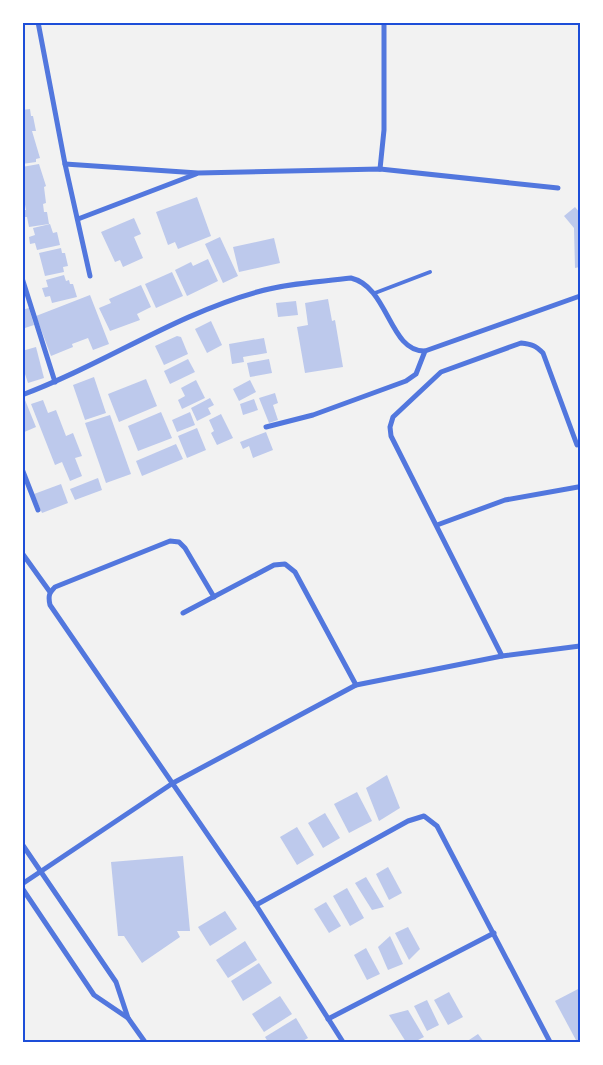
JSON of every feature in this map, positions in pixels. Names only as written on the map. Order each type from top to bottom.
[{"type":"street","points":[[38,22],[65,164],[90,276]]},
{"type":"street","points":[[380,169],[384,130],[384,22]]},
{"type":"street","points":[[65,164],[198,174],[380,169],[558,188]]},
{"type":"street","points":[[78,219],[198,174]]},
{"type":"street","points":[[22,278],[55,382]]},
{"type":"street","points":[[22,395],[55,382],[185,318],[259,291],[351,278],[360,280],[374,293],[405,345],[415,351],[425,351],[580,296]]},
{"type":"street","points":[[502,656],[391,436],[390,427],[393,417],[441,372],[522,343],[537,346],[543,354],[577,445]]},
{"type":"street","points":[[266,427],[313,415],[406,381],[416,374],[425,351]]},
{"type":"street","points":[[22,469],[38,510]]},
{"type":"street","points":[[437,525],[505,500],[578,487]]},
{"type":"street","points":[[50,592],[55,587],[170,541],[178,542],[185,548],[214,597]]},
{"type":"street","points":[[22,553],[50,592],[50,605],[256,905],[343,1042]]},
{"type":"street","points":[[183,613],[274,565],[285,564],[296,572],[356,685]]},
{"type":"street","points":[[22,884],[173,783],[356,685],[502,656],[580,646]]},
{"type":"street","points":[[256,905],[408,821],[424,816],[437,826],[550,1042]]},
{"type":"street","points":[[22,844],[116,982],[128,1018],[145,1042]]},
{"type":"street","points":[[22,888],[94,995],[128,1018]]},
{"type":"street","points":[[328,1019],[494,934]]},
{"type":"lane","points":[[374,293],[430,272]]},
{"type":"building","points":[[30,109],[36,131],[32,131],[40,158],[36,159],[36,162],[22,164],[22,110]]},
{"type":"building","points":[[39,164],[46,186],[44,187],[46,203],[43,204],[44,212],[47,212],[49,224],[29,227],[23,210],[26,210],[22,188],[22,167]]},
{"type":"building","points":[[197,197],[211,236],[178,249],[175,242],[168,245],[156,212]]},
{"type":"building","points":[[575,207],[580,213],[580,267],[575,268],[574,228],[564,216]]},
{"type":"building","points":[[134,218],[141,234],[134,237],[143,258],[123,267],[120,260],[115,262],[101,232]]},
{"type":"building","points":[[50,224],[53,233],[57,232],[60,245],[37,250],[35,243],[30,244],[29,237],[35,235],[33,228]]},
{"type":"building","points":[[220,237],[238,276],[223,283],[205,244]]},
{"type":"building","points":[[274,238],[280,263],[239,272],[233,247]]},
{"type":"building","points":[[61,248],[62,253],[65,253],[68,266],[63,267],[64,272],[45,276],[39,253]]},
{"type":"building","points":[[208,259],[218,281],[187,296],[175,270],[191,262],[193,266]]},
{"type":"building","points":[[172,272],[183,296],[156,308],[145,284]]},
{"type":"building","points":[[64,275],[66,281],[69,280],[70,284],[73,284],[77,297],[52,303],[50,296],[45,297],[42,288],[48,287],[46,280]]},
{"type":"building","points":[[141,285],[151,307],[137,314],[140,320],[110,331],[99,308],[111,303],[109,299]]},
{"type":"building","points":[[90,295],[109,344],[93,350],[88,338],[72,344],[73,347],[51,356],[36,316]]},
{"type":"building","points":[[328,299],[332,321],[335,320],[343,367],[305,373],[297,327],[308,325],[305,303]]},
{"type":"building","points":[[296,301],[298,315],[278,317],[276,303]]},
{"type":"building","points":[[29,308],[34,325],[22,329],[22,310]]},
{"type":"building","points":[[211,321],[222,345],[207,353],[195,329]]},
{"type":"building","points":[[177,336],[181,337],[188,354],[164,365],[155,346]]},
{"type":"building","points":[[264,338],[267,353],[243,357],[244,362],[232,364],[229,344]]},
{"type":"building","points":[[36,347],[44,378],[28,383],[22,365],[22,351]]},
{"type":"building","points":[[188,359],[195,372],[170,384],[164,371]]},
{"type":"building","points":[[269,359],[272,373],[250,377],[247,363]]},
{"type":"building","points":[[94,377],[106,413],[85,420],[73,385]]},
{"type":"building","points":[[146,379],[157,406],[119,422],[108,394]]},
{"type":"building","points":[[196,380],[205,398],[182,409],[178,400],[185,396],[181,388]]},
{"type":"building","points":[[250,380],[256,392],[239,401],[233,389]]},
{"type":"building","points":[[275,393],[278,403],[273,405],[278,420],[269,423],[259,398]]},
{"type":"building","points":[[210,398],[214,405],[208,408],[211,414],[197,421],[191,408]]},
{"type":"building","points":[[254,399],[258,410],[243,415],[240,404]]},
{"type":"building","points":[[25,400],[36,427],[22,433],[22,401]]},
{"type":"building","points":[[43,400],[48,413],[56,410],[66,436],[73,433],[82,456],[75,458],[82,476],[70,481],[62,462],[55,465],[31,404]]},
{"type":"building","points":[[161,412],[172,438],[138,451],[128,426]]},
{"type":"building","points":[[190,412],[195,425],[177,432],[172,420]]},
{"type":"building","points":[[221,414],[233,438],[217,445],[211,433],[214,431],[209,420]]},
{"type":"building","points":[[110,415],[131,474],[106,483],[85,423]]},
{"type":"building","points":[[197,428],[206,450],[187,458],[178,436]]},
{"type":"building","points":[[266,432],[273,450],[253,458],[249,446],[243,449],[240,442]]},
{"type":"building","points":[[176,444],[183,459],[142,476],[136,461]]},
{"type":"building","points":[[98,478],[102,490],[75,500],[70,489]]},
{"type":"building","points":[[61,484],[68,503],[42,513],[34,494]]},
{"type":"building","points":[[387,775],[400,808],[379,821],[366,788]]},
{"type":"building","points":[[357,792],[372,821],[349,833],[334,804]]},
{"type":"building","points":[[325,813],[340,838],[323,848],[308,823]]},
{"type":"building","points":[[297,827],[314,855],[297,865],[280,837]]},
{"type":"building","points":[[183,856],[190,931],[177,931],[180,937],[142,963],[124,936],[118,936],[111,862]]},
{"type":"building","points":[[388,867],[402,893],[389,900],[376,874]]},
{"type":"building","points":[[366,877],[384,907],[372,910],[355,883]]},
{"type":"building","points":[[347,888],[364,918],[350,926],[333,896]]},
{"type":"building","points":[[326,902],[341,926],[329,933],[314,909]]},
{"type":"building","points":[[225,911],[237,929],[210,946],[198,927]]},
{"type":"building","points":[[408,927],[420,949],[409,960],[395,933]]},
{"type":"building","points":[[390,936],[403,964],[388,970],[378,947]]},
{"type":"building","points":[[245,941],[257,960],[228,978],[216,960]]},
{"type":"building","points":[[366,948],[380,974],[367,980],[354,955]]},
{"type":"building","points":[[259,963],[272,983],[243,1001],[231,981]]},
{"type":"building","points":[[580,988],[580,1042],[577,1042],[555,1001]]},
{"type":"building","points":[[449,992],[463,1017],[448,1025],[434,1000]]},
{"type":"building","points":[[280,996],[292,1014],[264,1032],[252,1014]]},
{"type":"building","points":[[427,1000],[439,1025],[427,1031],[414,1006]]},
{"type":"building","points":[[408,1010],[424,1037],[414,1042],[406,1042],[389,1015]]},
{"type":"building","points":[[296,1018],[308,1038],[301,1042],[268,1042],[265,1037]]},
{"type":"building","points":[[478,1034],[484,1042],[466,1042]]}]
